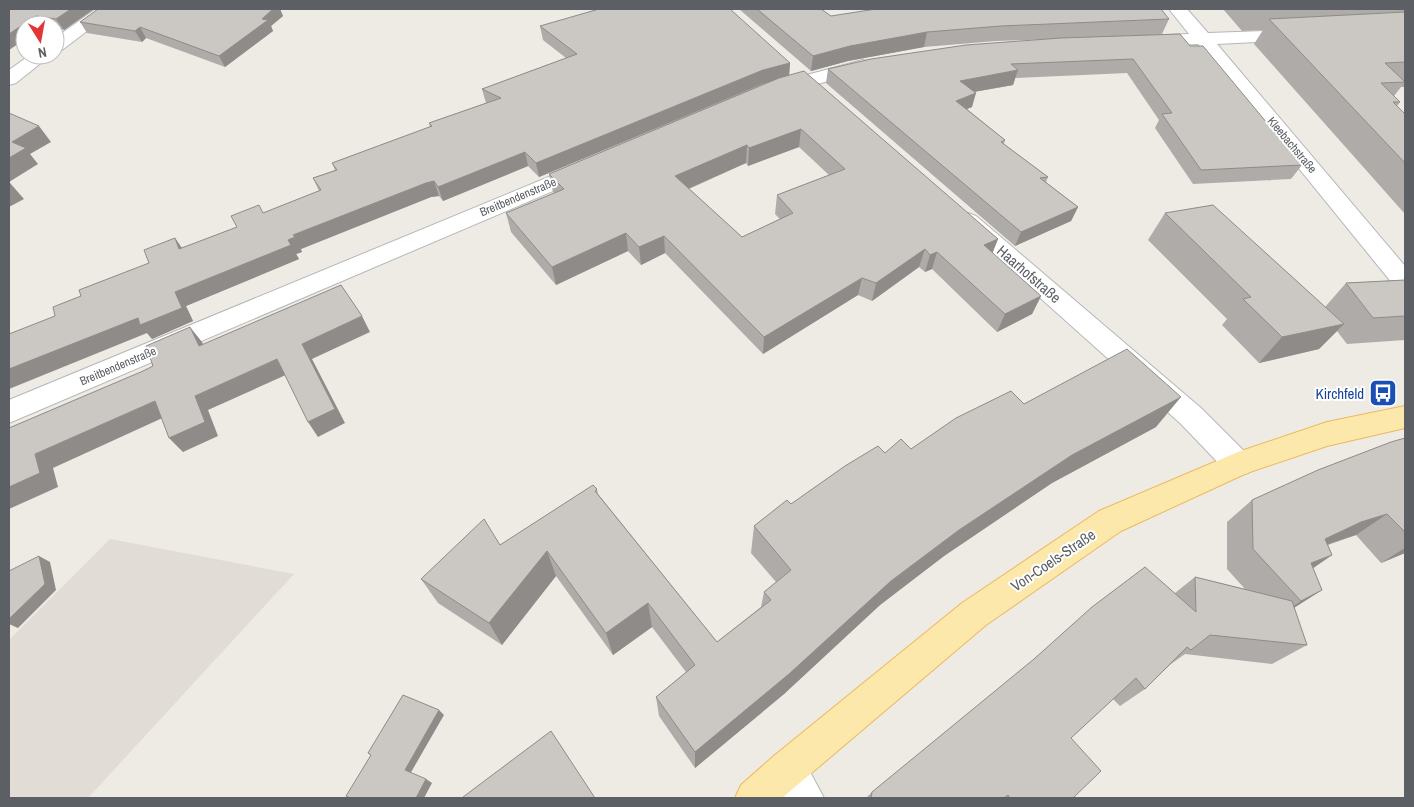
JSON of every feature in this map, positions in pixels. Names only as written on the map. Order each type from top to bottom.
[{"type":"main road","name":"Von-Coels-Straße","points":[[754,798],[796,783],[974,614],[1110,521],[1238,464],[1327,434],[1405,417]]},
{"type":"street","points":[[65,39],[107,9]]},
{"type":"street","name":"Kleebachstraße","points":[[1178,9],[1405,282]]},
{"type":"street","points":[[1124,42],[1319,34]]},
{"type":"street","points":[[761,94],[799,73],[886,62]]},
{"type":"street","points":[[9,79],[28,65]]},
{"type":"street","points":[[799,73],[828,99]]},
{"type":"street","name":"Breitbendenstraße","points":[[9,412],[605,160]]},
{"type":"street","name":"Haarhofstraße","points":[[954,209],[1191,416],[1238,464]]},
{"type":"shaded area","points":[[110,539],[294,574],[88,798],[9,798],[9,640]]},
{"type":"building","points":[[9,9],[71,9],[62,15],[15,15],[15,30],[9,34]]},
{"type":"building","points":[[98,9],[273,9],[262,19],[268,20],[219,56],[140,27],[135,31],[80,22]]},
{"type":"building","points":[[599,9],[730,9],[790,63],[763,70],[536,163],[525,152],[438,187],[434,181],[426,183],[293,235],[295,237],[288,240],[291,245],[175,292],[182,308],[140,325],[138,318],[9,369],[9,334],[55,316],[53,307],[81,296],[79,290],[149,263],[144,250],[175,238],[179,249],[237,227],[231,216],[259,205],[263,213],[321,190],[313,178],[337,170],[332,163],[432,126],[429,123],[501,98],[482,89],[577,54],[540,26]]},
{"type":"building","points":[[757,9],[821,9],[831,16],[876,9],[1161,9],[1169,19],[1001,26],[927,32],[850,46],[813,56]]},
{"type":"building","points":[[1405,12],[1405,62],[1385,63],[1405,82],[1381,83],[1400,102],[1393,102],[1405,114],[1405,163],[1269,19]]},
{"type":"building","points":[[1180,34],[1190,46],[1203,46],[1302,165],[1201,170],[1162,114],[1172,113],[1133,59],[1011,64],[1018,70],[960,81],[976,93],[956,101],[1005,140],[1001,142],[1048,177],[1040,178],[1078,207],[1021,232],[828,69],[871,59],[966,45],[1061,38]]},
{"type":"building","points":[[804,71],[998,239],[984,245],[1041,296],[1005,314],[937,252],[930,255],[925,249],[876,283],[862,278],[764,337],[664,236],[639,247],[626,233],[552,267],[506,213],[564,189],[549,174],[779,78]],"holes":[[[801,129],[845,169],[777,195],[793,213],[742,237],[675,176],[747,145],[749,148]]]},
{"type":"building","points":[[9,113],[39,126],[12,142],[26,148],[9,158]]},
{"type":"building","points":[[1213,205],[1344,324],[1282,337],[1243,299],[1251,297],[1165,213]]},
{"type":"building","points":[[1405,280],[1405,316],[1373,318],[1346,283]]},
{"type":"building","points":[[341,285],[362,316],[302,344],[335,409],[308,422],[277,359],[195,396],[205,422],[169,438],[155,401],[35,454],[40,473],[9,487],[9,428],[153,366],[146,346],[190,327],[199,346]]},
{"type":"building","points":[[1127,349],[1181,397],[1072,455],[959,530],[891,581],[789,674],[695,752],[656,697],[695,665],[648,603],[606,633],[547,551],[489,623],[421,579],[484,519],[500,545],[593,485],[597,489],[595,491],[717,642],[771,600],[764,592],[791,570],[754,526],[787,500],[791,504],[845,466],[878,446],[885,453],[901,439],[911,449],[956,418],[1011,391],[1024,404]]},
{"type":"building","points":[[1405,438],[1405,532],[1387,514],[1361,522],[1325,539],[1332,555],[1311,563],[1322,590],[1301,601],[1253,549],[1252,500],[1318,470]]},
{"type":"building","points":[[39,556],[45,584],[9,619],[9,571]]},
{"type":"building","points":[[1145,567],[1196,612],[1195,577],[1292,601],[1307,645],[1210,635],[1191,650],[1187,647],[1145,689],[1136,678],[1071,738],[1101,771],[1073,798],[1010,798],[1008,795],[1004,798],[871,798],[872,792],[1034,659],[1092,607]]},
{"type":"building","points":[[403,695],[439,710],[405,770],[426,779],[416,798],[350,798],[346,796],[371,755],[368,753]]},
{"type":"building","points":[[551,731],[595,798],[463,797]]},
{"type":"place","name":"Kirchfeld","points":[[1383,393]]}]
